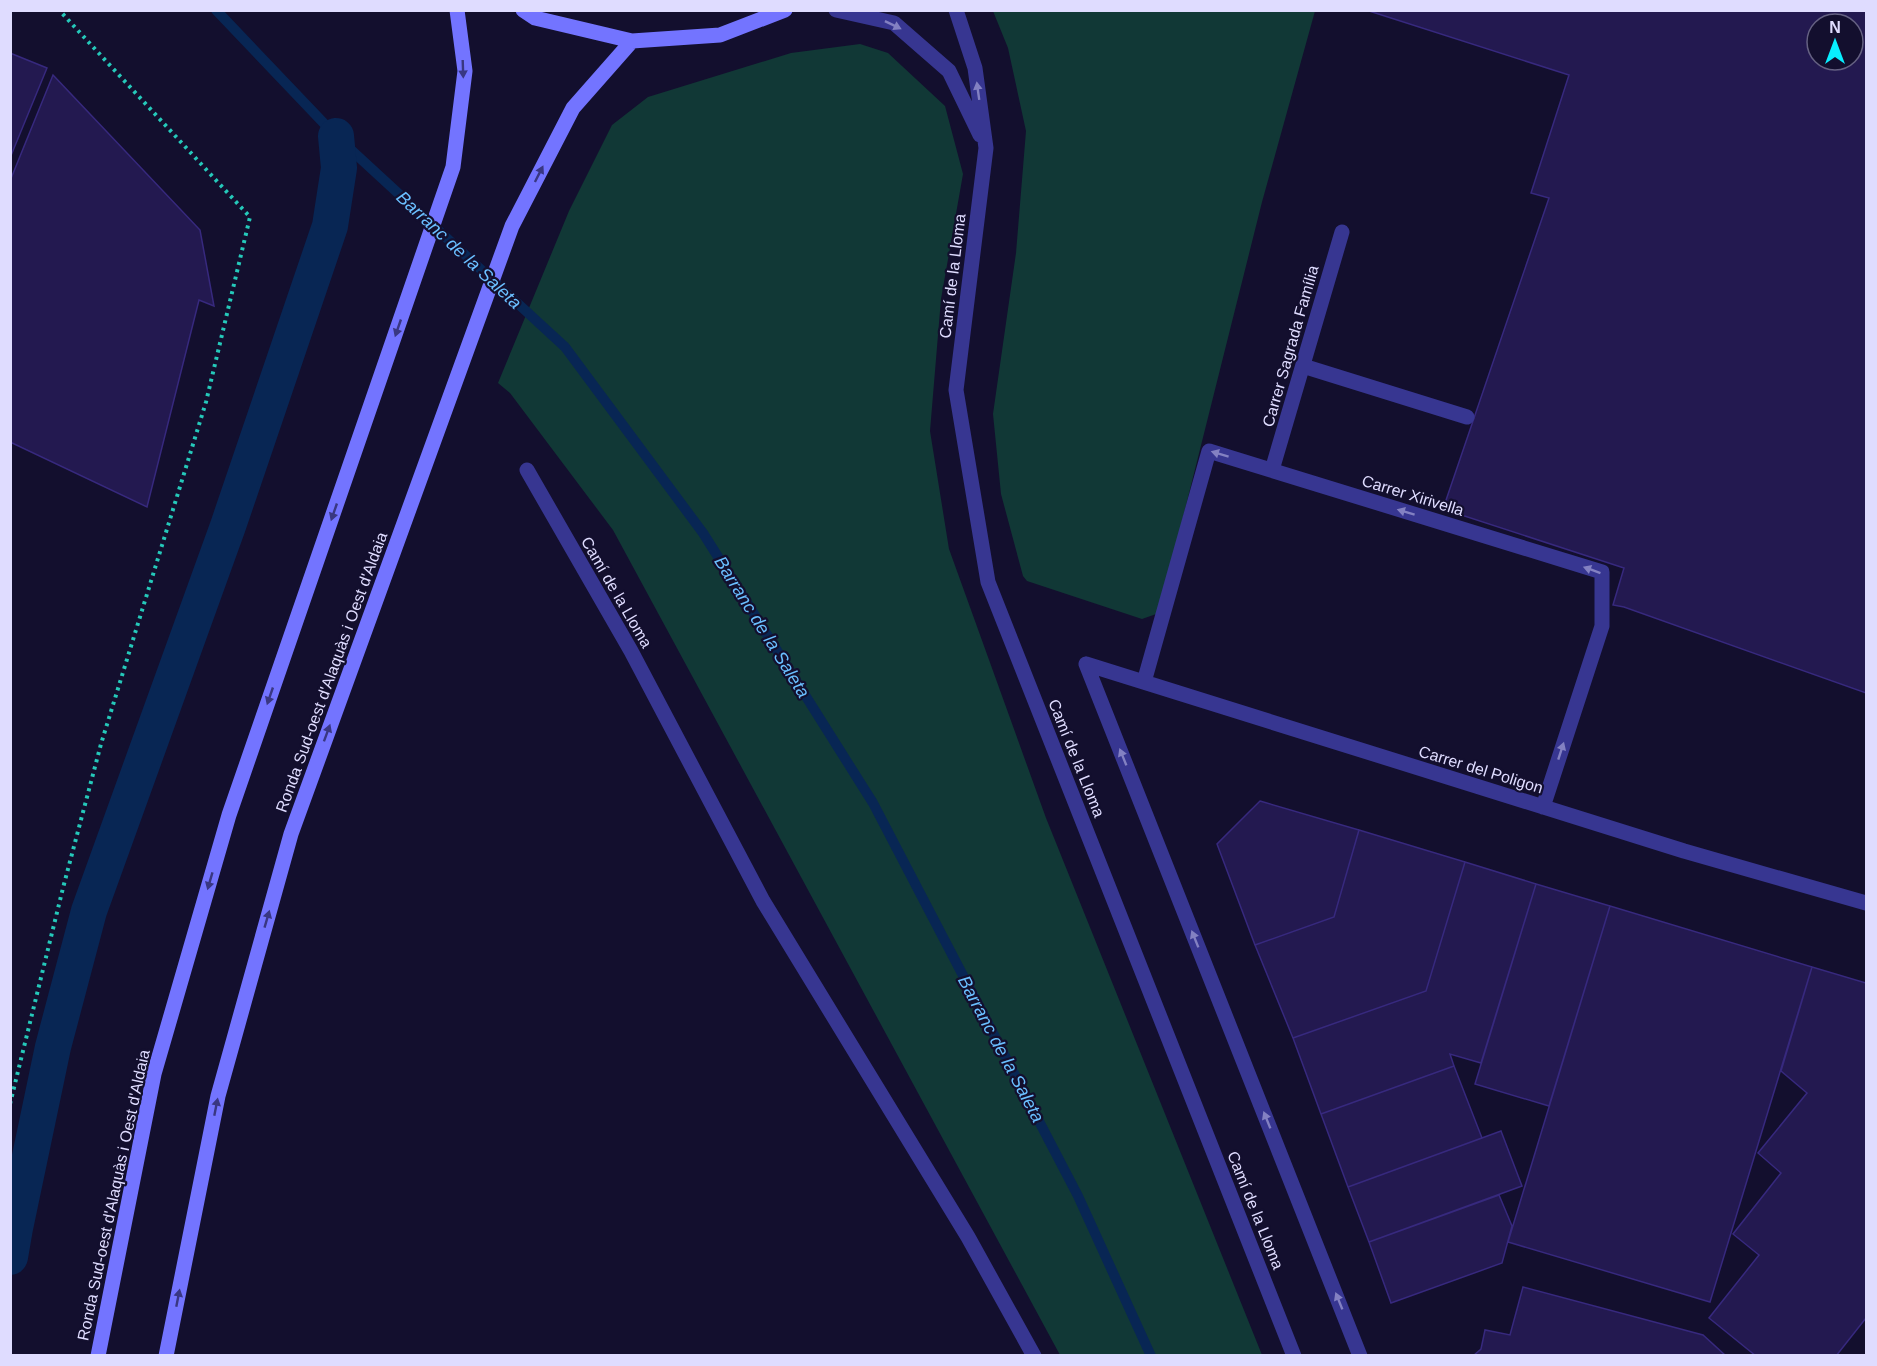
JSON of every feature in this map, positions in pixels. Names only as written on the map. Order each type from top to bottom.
[{"type":"main road","name":"Ronda Sud-oest d'Alaquàs i Oest d'Aldaia","points":[[98,1356],[154,1074],[229,815],[453,167],[465,71],[457,10]]},
{"type":"main road","points":[[523,10],[535,18],[632,41],[720,35],[785,10]]},
{"type":"main road","name":"Ronda Sud-oest d'Alaquàs i Oest d'Aldaia","points":[[166,1356],[218,1096],[291,834],[512,226],[573,108],[632,41]]},
{"type":"street","points":[[836,10],[894,23],[949,71],[986,148]]},
{"type":"street","name":"Camí de la Lloma","points":[[956,10],[975,68],[986,148],[956,390],[988,582],[1294,1356]]},
{"type":"street","name":"Carrer Sagrada Família","points":[[1272,470],[1342,232]]},
{"type":"street","points":[[1303,366],[1467,417]]},
{"type":"street","name":"Carrer Xirivella","points":[[1144,682],[1209,451],[1602,572],[1602,626],[1543,807]]},
{"type":"street","name":"Camí de la Lloma","points":[[527,470],[631,651],[763,901],[968,1237],[1034,1356]]},
{"type":"street","name":"Carrer del Poligon","points":[[1360,1356],[1086,664],[1543,807],[1866,903]]},
{"type":"path","points":[[10,1104],[98,755],[206,402],[250,218],[59,10]]},
{"type":"green space","points":[[993,11],[1315,11],[1262,202],[1159,613],[1142,619],[1027,581],[1023,576],[1001,494],[993,414],[1016,253],[1026,131],[1008,48]]},
{"type":"green space","points":[[860,44],[888,53],[945,106],[963,174],[941,299],[930,431],[949,549],[1046,818],[1262,1355],[1060,1355],[613,530],[510,393],[498,383],[569,211],[612,125],[648,97],[791,53]]},
{"type":"building","points":[[1366,10],[1866,10],[1866,693],[1613,605],[1624,568],[1443,509],[1549,198],[1531,193],[1569,75]]},
{"type":"building","points":[[10,53],[47,68],[10,158]]},
{"type":"building","points":[[53,75],[200,230],[214,306],[199,300],[147,507],[10,442],[10,181]]},
{"type":"building","points":[[1260,801],[1359,830],[1334,917],[1255,945],[1217,844]]},
{"type":"building","points":[[1359,830],[1465,862],[1426,991],[1293,1038],[1255,945],[1334,917]]},
{"type":"building","points":[[1465,862],[1536,884],[1481,1063],[1450,1054],[1454,1066],[1321,1114],[1293,1038],[1426,991]]},
{"type":"building","points":[[1536,884],[1610,906],[1549,1106],[1475,1084]]},
{"type":"building","points":[[1610,906],[1812,967],[1710,1302],[1508,1242]]},
{"type":"building","points":[[1812,967],[1866,983],[1866,1318],[1836,1356],[1756,1356],[1709,1318],[1759,1255],[1733,1234],[1781,1173],[1758,1153],[1807,1093],[1781,1071]]},
{"type":"building","points":[[1454,1066],[1482,1138],[1348,1187],[1321,1114]]},
{"type":"building","points":[[1501,1131],[1522,1186],[1369,1242],[1348,1187]]},
{"type":"building","points":[[1499,1195],[1512,1226],[1502,1263],[1391,1303],[1369,1242]]},
{"type":"building","points":[[1523,1287],[1703,1335],[1726,1356],[1473,1356],[1481,1349],[1485,1330],[1510,1335]]},
{"type":"waterway","name":"Barranc de la Saleta","points":[[216,10],[336,136],[565,347],[703,533],[873,803],[1078,1196],[1151,1356]]},
{"type":"waterway","points":[[10,1257],[53,1047],[89,911],[228,526],[330,226],[339,168],[336,136]]}]
